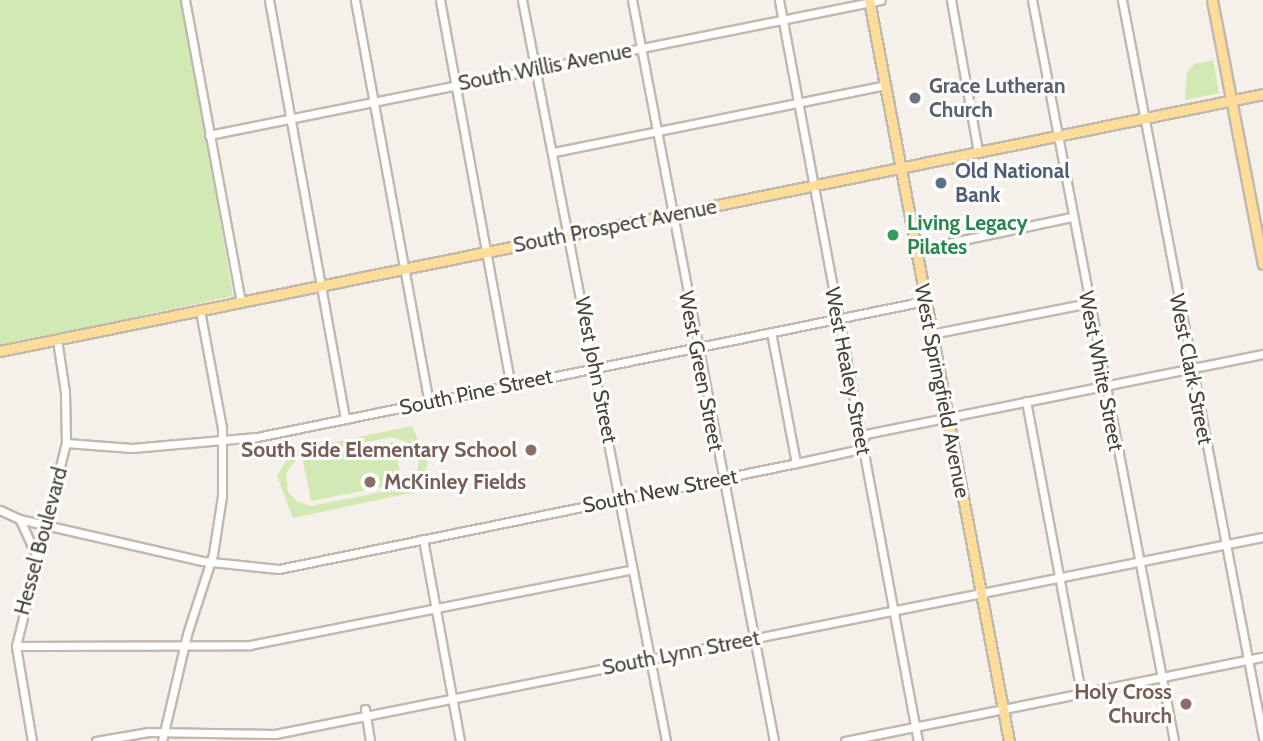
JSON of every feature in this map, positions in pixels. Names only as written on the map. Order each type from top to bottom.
[{"type":"main road","points":[[1212,0],[1263,264]]},
{"type":"main road","name":"West Springfield Avenue","points":[[869,1],[1009,741]]},
{"type":"main road","name":"South Prospect Avenue","points":[[0,351],[1263,94]]},
{"type":"street","points":[[185,0],[241,302]]},
{"type":"street","points":[[269,0],[345,419]]},
{"type":"street","points":[[355,0],[429,403]]},
{"type":"street","points":[[440,0],[511,385]]},
{"type":"street","name":"West John Street","points":[[522,0],[596,368],[666,741]]},
{"type":"street","name":"West Green Street","points":[[632,0],[721,479],[774,741]]},
{"type":"street","name":"West Healey Street","points":[[779,0],[918,741]]},
{"type":"street","name":"South Willis Avenue","points":[[209,135],[881,0]]},
{"type":"street","points":[[951,0],[978,152]]},
{"type":"street","name":"West White Street","points":[[1032,0],[1174,741]]},
{"type":"street","name":"West Clark Street","points":[[1122,0],[1263,738]]},
{"type":"street","points":[[554,152],[885,85]]},
{"type":"street","points":[[915,250],[1072,217]]},
{"type":"street","name":"South Pine Street","points":[[66,443],[132,448],[223,439],[345,419],[925,301]]},
{"type":"street","points":[[931,334],[1089,303]]},
{"type":"street","points":[[163,737],[184,645],[210,563],[222,496],[223,439],[201,310]]},
{"type":"street","points":[[771,332],[796,463]]},
{"type":"street","name":"Hessel Boulevard","points":[[32,741],[16,646],[48,526],[66,443],[65,392],[57,340]]},
{"type":"street","name":"South New Street","points":[[0,510],[19,519],[210,563],[279,569],[856,450],[866,434],[1263,354]]},
{"type":"street","points":[[1026,401],[1082,693]]},
{"type":"street","points":[[19,519],[38,559]]},
{"type":"street","name":"South Lynn Street","points":[[96,741],[275,734],[366,713],[452,699],[1263,537]]},
{"type":"street","points":[[423,539],[460,741]]},
{"type":"street","points":[[16,646],[271,642],[633,569]]},
{"type":"street","points":[[845,741],[1263,657]]},
{"type":"street","points":[[366,713],[370,741]]},
{"type":"green space","points":[[0,0],[182,0],[233,296],[0,346]]},
{"type":"green space","points":[[1213,60],[1219,93],[1185,100],[1187,73],[1194,64]]},
{"type":"green space","points":[[412,426],[428,462],[422,482],[411,493],[293,518],[277,476],[292,451]],"holes":[[[392,437],[412,444],[419,458],[417,475],[406,487],[311,506],[297,501],[288,492],[286,473],[299,456]]]},
{"type":"green space","points":[[394,442],[402,483],[311,501],[303,460]]},
{"type":"place","name":"Grace Lutheran Church","points":[[915,98]]},
{"type":"place","name":"Old National Bank","points":[[941,183]]},
{"type":"place","name":"Living Legacy Pilates","points":[[893,235]]},
{"type":"place","name":"South Side Elementary School","points":[[531,450]]},
{"type":"place","name":"McKinley Fields","points":[[370,482]]},
{"type":"place","name":"Holy Cross Church","points":[[1186,704]]}]
